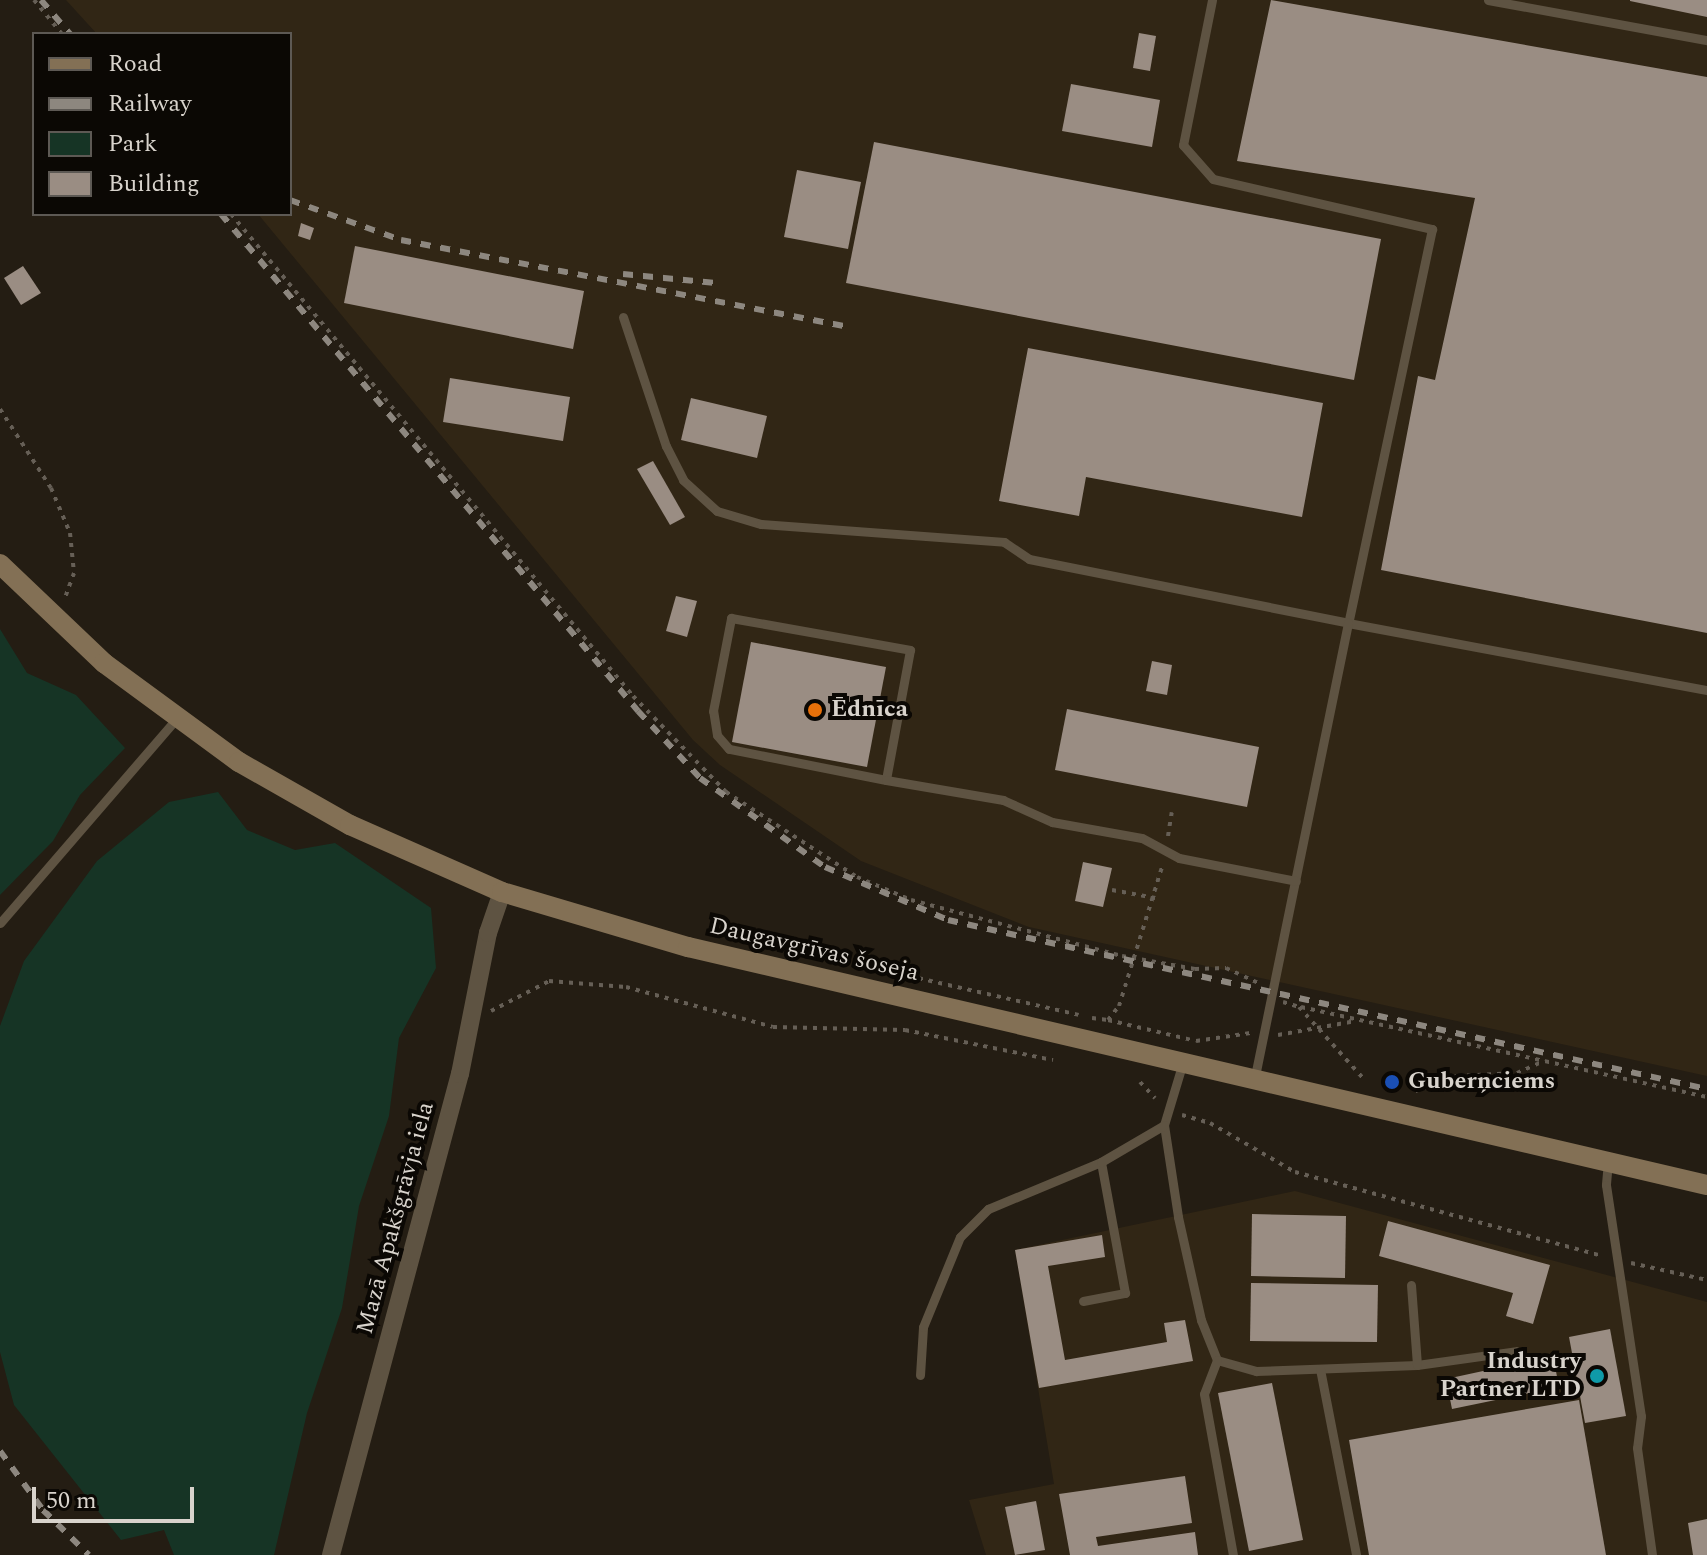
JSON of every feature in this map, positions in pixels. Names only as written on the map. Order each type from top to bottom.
[{"type":"main road","name":"Daugavgrīvas šoseja","points":[[0,564],[56,621],[176,719],[312,806],[502,892],[657,940],[1707,1185]]},
{"type":"street","name":"Mazā Apakšgrāvja iela","points":[[331,1555],[474,1013],[502,892]]},
{"type":"lane","points":[[1212,0],[1183,145],[1213,179],[1432,229],[1262,1031],[1255,1078]]},
{"type":"lane","points":[[1488,0],[1707,40]]},
{"type":"lane","points":[[623,317],[666,446],[683,480],[717,511],[761,524],[1004,542],[1029,559],[1707,690]]},
{"type":"lane","points":[[886,780],[910,650],[731,618],[713,711],[717,735],[729,749],[886,780],[1003,800],[1052,822],[1142,838],[1179,858],[1296,881]]},
{"type":"lane","points":[[0,923],[176,719]]},
{"type":"lane","points":[[1183,1062],[1164,1125],[1178,1217],[1201,1320],[1217,1360],[1204,1394],[1233,1555]]},
{"type":"lane","points":[[920,1375],[923,1327],[960,1237],[988,1209],[1101,1162],[1164,1125]]},
{"type":"lane","points":[[1608,1161],[1606,1185],[1641,1416],[1637,1448],[1652,1555]]},
{"type":"lane","points":[[1083,1301],[1125,1293],[1101,1162]]},
{"type":"lane","points":[[1411,1285],[1417,1365]]},
{"type":"lane","points":[[1217,1360],[1256,1371],[1417,1365],[1516,1351]]},
{"type":"lane","points":[[1320,1369],[1356,1555]]},
{"type":"path","points":[[34,0],[60,32]]},
{"type":"path","points":[[0,409],[51,488],[70,533],[74,573],[56,621]]},
{"type":"path","points":[[65,595],[76,607]]},
{"type":"path","points":[[1108,1020],[1127,987],[1159,884]]},
{"type":"path","points":[[1112,890],[1155,898]]},
{"type":"path","points":[[902,976],[1196,1041],[1262,1031],[1281,1035],[1359,1021]]},
{"type":"path","points":[[474,1013],[489,1012],[549,981],[626,987],[773,1027],[905,1030],[1053,1060]]},
{"type":"path","points":[[1282,1002],[1707,1097]]},
{"type":"path","points":[[1299,1007],[1363,1078]]},
{"type":"path","points":[[1415,1091],[1457,1076],[1517,1073],[1544,1061]]},
{"type":"path","points":[[1140,1082],[1168,1111],[1210,1123],[1295,1172],[1618,1260],[1707,1280]]},
{"type":"shaded area","points":[[66,0],[1707,0],[1707,1076],[1029,927],[861,861],[720,765],[693,740],[260,216],[292,216],[292,32],[95,32]]},
{"type":"shaded area","points":[[1295,1191],[1707,1302],[1707,1555],[986,1555],[969,1500],[1054,1484],[1015,1250]]},
{"type":"green space","points":[[0,629],[27,673],[76,695],[125,748],[80,795],[53,841],[0,895]]},
{"type":"green space","points":[[218,792],[247,830],[295,850],[335,843],[431,908],[436,968],[399,1038],[389,1116],[359,1206],[342,1308],[307,1413],[274,1555],[174,1555],[164,1530],[121,1540],[14,1405],[0,1352],[0,1026],[24,961],[97,861],[169,802]]},
{"type":"building","points":[[1271,0],[1707,77],[1707,633],[1381,570],[1418,376],[1435,380],[1475,198],[1237,161]]},
{"type":"building","points":[[1707,0],[1707,17],[1630,1]]},
{"type":"building","points":[[1139,33],[1156,36],[1150,71],[1133,68]]},
{"type":"building","points":[[1071,84],[1160,100],[1152,147],[1062,131]]},
{"type":"building","points":[[874,142],[1381,239],[1354,380],[846,283]]},
{"type":"building","points":[[797,170],[861,182],[848,249],[784,237]]},
{"type":"building","points":[[301,223],[314,228],[310,240],[298,236]]},
{"type":"building","points":[[355,246],[584,291],[573,349],[344,303]]},
{"type":"building","points":[[23,266],[41,293],[21,305],[4,278]]},
{"type":"building","points":[[1028,348],[1323,403],[1302,517],[1086,477],[1079,516],[999,501]]},
{"type":"building","points":[[450,378],[570,397],[563,441],[443,422]]},
{"type":"building","points":[[691,398],[767,416],[757,458],[681,440]]},
{"type":"building","points":[[653,461],[685,517],[670,525],[637,469]]},
{"type":"building","points":[[676,596],[697,601],[687,637],[666,631]]},
{"type":"building","points":[[751,642],[886,667],[867,767],[732,742]]},
{"type":"building","points":[[1152,661],[1172,665],[1167,695],[1146,691]]},
{"type":"building","points":[[1067,709],[1259,747],[1247,807],[1055,770]]},
{"type":"building","points":[[1083,862],[1112,868],[1103,907],[1075,901]]},
{"type":"building","points":[[1252,1214],[1346,1216],[1345,1278],[1251,1276]]},
{"type":"building","points":[[1388,1221],[1550,1265],[1533,1324],[1506,1316],[1513,1293],[1379,1256]]},
{"type":"building","points":[[1102,1235],[1105,1257],[1048,1266],[1065,1360],[1167,1342],[1164,1323],[1185,1320],[1193,1361],[1039,1388],[1015,1250]]},
{"type":"building","points":[[1251,1283],[1378,1285],[1377,1342],[1250,1341]]},
{"type":"building","name":"Industry Partner LTD","points":[[1610,1329],[1626,1416],[1585,1423],[1569,1337]]},
{"type":"building","points":[[1553,1356],[1559,1387],[1452,1409],[1446,1379]]},
{"type":"building","points":[[1272,1383],[1303,1540],[1249,1551],[1218,1393]]},
{"type":"building","points":[[1579,1400],[1606,1555],[1369,1555],[1349,1440]]},
{"type":"building","points":[[1185,1476],[1192,1523],[1096,1537],[1098,1546],[1195,1532],[1198,1555],[1070,1555],[1059,1494]]},
{"type":"building","points":[[1036,1501],[1045,1550],[1015,1555],[1005,1507]]},
{"type":"building","points":[[1707,1519],[1707,1555],[1693,1555],[1688,1523]]},
{"type":"railway","points":[[41,0],[68,32]]},
{"type":"railway","points":[[292,201],[401,240],[844,326]]},
{"type":"railway","points":[[223,216],[638,711],[700,778],[825,867],[948,920],[1707,1089]]},
{"type":"railway","points":[[623,274],[716,283]]},
{"type":"railway","points":[[0,1451],[43,1510],[89,1555]]},
{"type":"place","name":"Ēdnīca","points":[[815,710]]},
{"type":"place","name":"Guberņciems","points":[[1392,1082]]},
{"type":"place","name":"Industry Partner LTD","points":[[1597,1376]]}]
